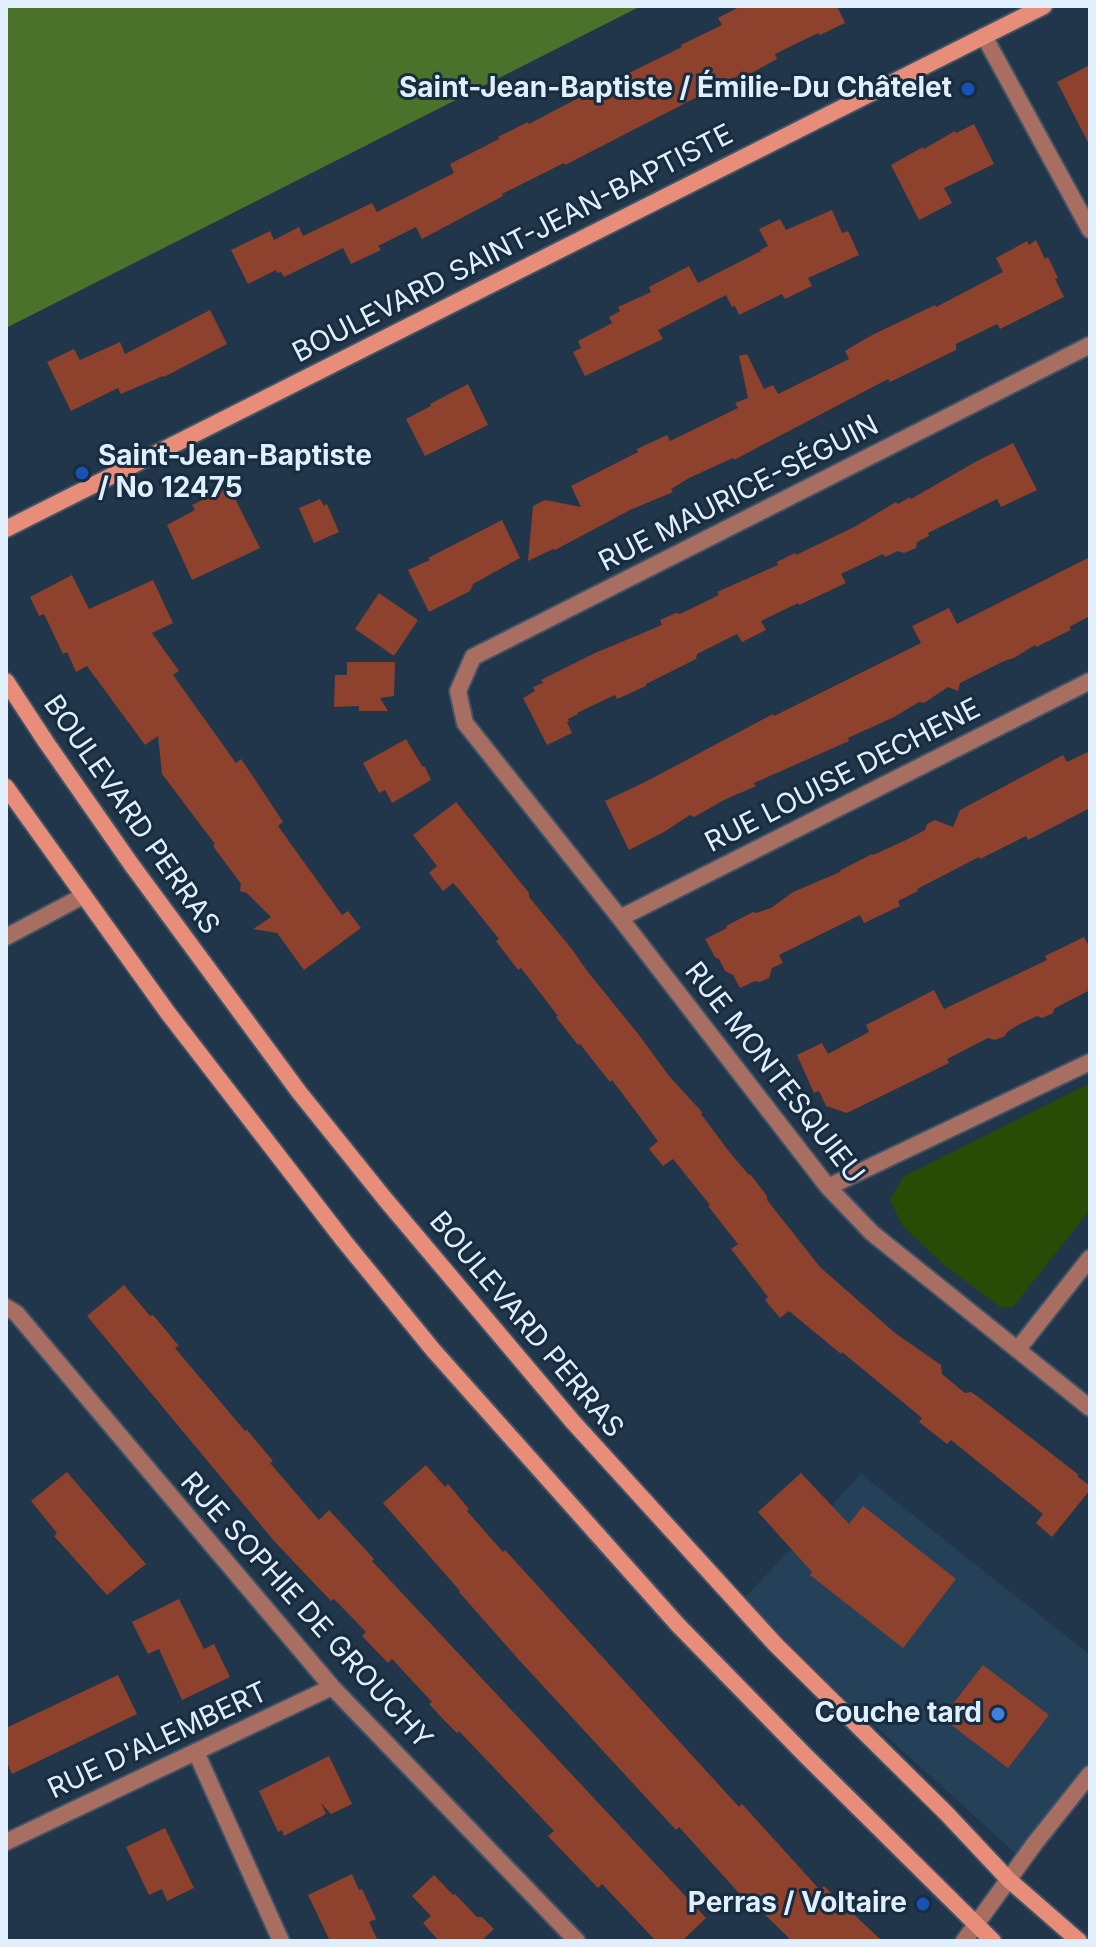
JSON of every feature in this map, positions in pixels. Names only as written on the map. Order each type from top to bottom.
[{"type":"main road","name":"BOULEVARD SAINT-JEAN-BAPTISTE","points":[[6,529],[1044,6]]},
{"type":"main road","name":"BOULEVARD PERRAS","points":[[6,681],[131,864],[299,1092],[475,1307],[573,1422],[775,1644],[947,1814],[1009,1880],[1079,1941]]},
{"type":"main road","points":[[6,787],[168,1013],[344,1241],[434,1351],[678,1625],[993,1941]]},
{"type":"street","points":[[984,36],[1090,230]]},
{"type":"street","name":"RUE MAURICE-SÉGUIN","points":[[465,723],[458,691],[473,657],[1090,345]]},
{"type":"street","name":"RUE LOUISE DECHENE","points":[[620,918],[1090,681]]},
{"type":"street","name":"RUE MONTESQUIEU","points":[[465,723],[828,1187],[872,1233],[1090,1408]]},
{"type":"street","points":[[6,937],[83,896]]},
{"type":"street","points":[[828,1187],[1090,1062]]},
{"type":"street","points":[[1018,1349],[1090,1258]]},
{"type":"street","name":"RUE SOPHIE DE GROUCHY","points":[[6,1307],[16,1313],[332,1687],[577,1941]]},
{"type":"street","name":"RUE D'ALEMBERT","points":[[6,1842],[332,1687]]},
{"type":"street","points":[[196,1752],[281,1941]]},
{"type":"street","points":[[964,1941],[1090,1774]]},
{"type":"shaded area","points":[[861,1474],[1090,1655],[1090,1774],[1024,1861],[740,1603]]},
{"type":"green space","points":[[6,6],[641,6],[6,328]]},
{"type":"green space","points":[[1090,1083],[1090,1210],[1013,1307],[1000,1307],[942,1263],[902,1225],[890,1200],[903,1177]]},
{"type":"building","points":[[741,6],[837,6],[845,23],[775,54],[777,59],[748,75],[746,72],[502,194],[422,239],[416,227],[378,246],[381,250],[351,264],[343,248],[284,277],[276,270],[248,284],[231,250],[270,231],[274,240],[299,227],[303,236],[372,203],[377,212],[454,173],[450,164],[498,137],[722,25],[718,18]]},
{"type":"building","points":[[1090,65],[1090,146],[1057,82]]},
{"type":"building","points":[[974,124],[994,164],[944,188],[952,203],[919,220],[891,165]]},
{"type":"building","points":[[832,210],[842,233],[848,231],[859,255],[808,278],[812,286],[785,299],[782,294],[739,315],[726,295],[658,330],[663,339],[585,376],[573,352],[581,348],[578,341],[612,323],[609,317],[620,311],[618,307],[651,292],[649,287],[689,266],[698,283],[761,251],[768,246],[759,229],[780,219],[786,230]]},
{"type":"building","points":[[1036,240],[1045,259],[1048,257],[1064,297],[1000,329],[997,324],[956,344],[956,350],[890,382],[888,379],[734,460],[689,478],[671,489],[673,492],[528,561],[533,506],[545,500],[581,507],[571,486],[638,452],[637,449],[667,435],[670,441],[738,408],[735,403],[748,398],[739,356],[747,354],[764,389],[773,385],[778,394],[849,359],[845,351],[872,335],[936,307],[1003,272],[996,258],[1027,241],[1029,245]]},
{"type":"building","points":[[210,310],[227,344],[164,377],[121,394],[118,388],[71,411],[47,362],[74,349],[80,360],[120,342],[125,354]]},
{"type":"building","points":[[468,384],[488,425],[425,456],[406,419]]},
{"type":"building","points":[[1013,443],[1037,490],[1001,507],[997,499],[928,533],[929,536],[917,542],[916,548],[885,557],[883,554],[841,574],[846,583],[761,621],[766,630],[742,642],[737,634],[697,654],[696,659],[646,686],[617,699],[615,695],[577,713],[567,722],[572,733],[547,745],[523,698],[535,691],[533,687],[543,683],[541,680],[662,625],[660,620],[719,595],[717,592],[856,526],[896,502],[911,499]]},
{"type":"building","points":[[229,487],[260,548],[192,580],[167,525],[195,510],[192,505]]},
{"type":"building","points":[[320,499],[324,506],[327,504],[339,532],[314,543],[299,508]]},
{"type":"building","points":[[502,520],[520,558],[473,584],[470,591],[429,612],[408,570]]},
{"type":"building","points":[[1090,557],[1090,616],[1069,627],[1071,630],[960,683],[958,691],[948,687],[924,703],[919,702],[848,738],[849,741],[754,783],[756,786],[694,817],[690,815],[629,850],[605,801],[773,714],[921,643],[912,626],[949,608],[957,624]]},
{"type":"building","points":[[72,575],[89,609],[153,580],[173,623],[152,633],[179,671],[173,675],[236,763],[241,759],[283,822],[278,826],[342,915],[348,911],[361,928],[304,970],[277,933],[253,929],[271,917],[247,893],[240,891],[241,884],[213,846],[215,844],[162,774],[158,736],[145,745],[87,666],[76,672],[67,652],[63,654],[44,614],[39,616],[30,597]]},
{"type":"building","points":[[379,593],[418,620],[394,656],[355,629]]},
{"type":"building","points":[[347,662],[395,662],[394,696],[380,698],[388,711],[359,711],[359,706],[334,707],[335,675],[347,675]]},
{"type":"building","points":[[406,739],[431,780],[392,803],[385,790],[379,793],[363,763]]},
{"type":"building","points":[[1090,751],[1090,808],[1028,840],[1026,836],[979,857],[917,889],[898,901],[900,906],[864,923],[860,915],[779,955],[783,963],[772,968],[769,978],[740,988],[705,939],[753,912],[771,908],[793,892],[906,840],[925,830],[927,824],[935,820],[953,827],[960,810],[1063,755],[1067,762]]},
{"type":"building","points":[[456,802],[669,1076],[702,1112],[820,1267],[895,1333],[941,1365],[942,1374],[965,1393],[971,1392],[977,1396],[1090,1486],[1052,1537],[1036,1523],[1043,1514],[951,1440],[947,1444],[919,1422],[922,1418],[789,1311],[780,1318],[765,1300],[768,1297],[731,1249],[738,1244],[673,1159],[663,1166],[649,1149],[658,1141],[612,1080],[610,1082],[578,1045],[462,893],[453,883],[443,891],[429,873],[437,866],[413,835]]},
{"type":"building","points":[[1084,937],[1090,948],[1090,990],[1054,1009],[1053,1013],[1042,1018],[1037,1016],[995,1040],[988,1038],[947,1059],[949,1063],[847,1113],[826,1106],[819,1091],[814,1093],[797,1055],[822,1043],[828,1054],[869,1032],[866,1025],[934,990],[944,1009],[1047,960],[1045,956]]},
{"type":"building","points":[[124,1285],[179,1346],[175,1348],[273,1461],[270,1463],[319,1520],[329,1510],[374,1559],[372,1561],[706,1918],[682,1941],[656,1941],[602,1884],[598,1888],[548,1836],[554,1831],[459,1731],[457,1733],[442,1718],[429,1704],[432,1702],[392,1659],[388,1663],[362,1636],[366,1632],[334,1599],[331,1601],[274,1541],[87,1316]]},
{"type":"building","points":[[426,1465],[445,1487],[448,1484],[503,1552],[505,1550],[739,1807],[742,1804],[820,1890],[824,1886],[882,1941],[792,1941],[760,1910],[757,1913],[679,1827],[676,1830],[519,1660],[383,1503]]},
{"type":"building","points":[[67,1472],[146,1564],[107,1595],[54,1536],[57,1533],[31,1501]]},
{"type":"building","points":[[801,1473],[849,1524],[863,1506],[956,1579],[903,1648],[810,1575],[812,1572],[758,1512]]},
{"type":"building","points":[[179,1599],[204,1649],[214,1644],[230,1677],[182,1700],[159,1649],[148,1654],[132,1622]]},
{"type":"building","points":[[983,1665],[1049,1715],[1008,1768],[942,1718]]},
{"type":"building","points":[[118,1675],[137,1714],[12,1774],[6,1760],[6,1728]]},
{"type":"building","points":[[329,1756],[352,1804],[331,1814],[321,1803],[326,1814],[284,1836],[282,1830],[278,1832],[259,1791]]},
{"type":"building","points":[[165,1828],[194,1888],[167,1901],[162,1889],[149,1895],[126,1847]]},
{"type":"building","points":[[352,1874],[376,1919],[369,1922],[378,1941],[330,1941],[308,1895]]},
{"type":"building","points":[[434,1875],[477,1917],[482,1917],[494,1929],[481,1941],[439,1941],[423,1923],[431,1916],[412,1896]]},
{"type":"place","name":"Saint-Jean-Baptiste / Émilie-Du Châtelet","points":[[968,89]]},
{"type":"place","name":"Saint-Jean-Baptiste / No 12475","points":[[82,473]]},
{"type":"place","name":"Couche tard","points":[[998,1714]]},
{"type":"place","name":"Perras / Voltaire","points":[[923,1904]]}]
